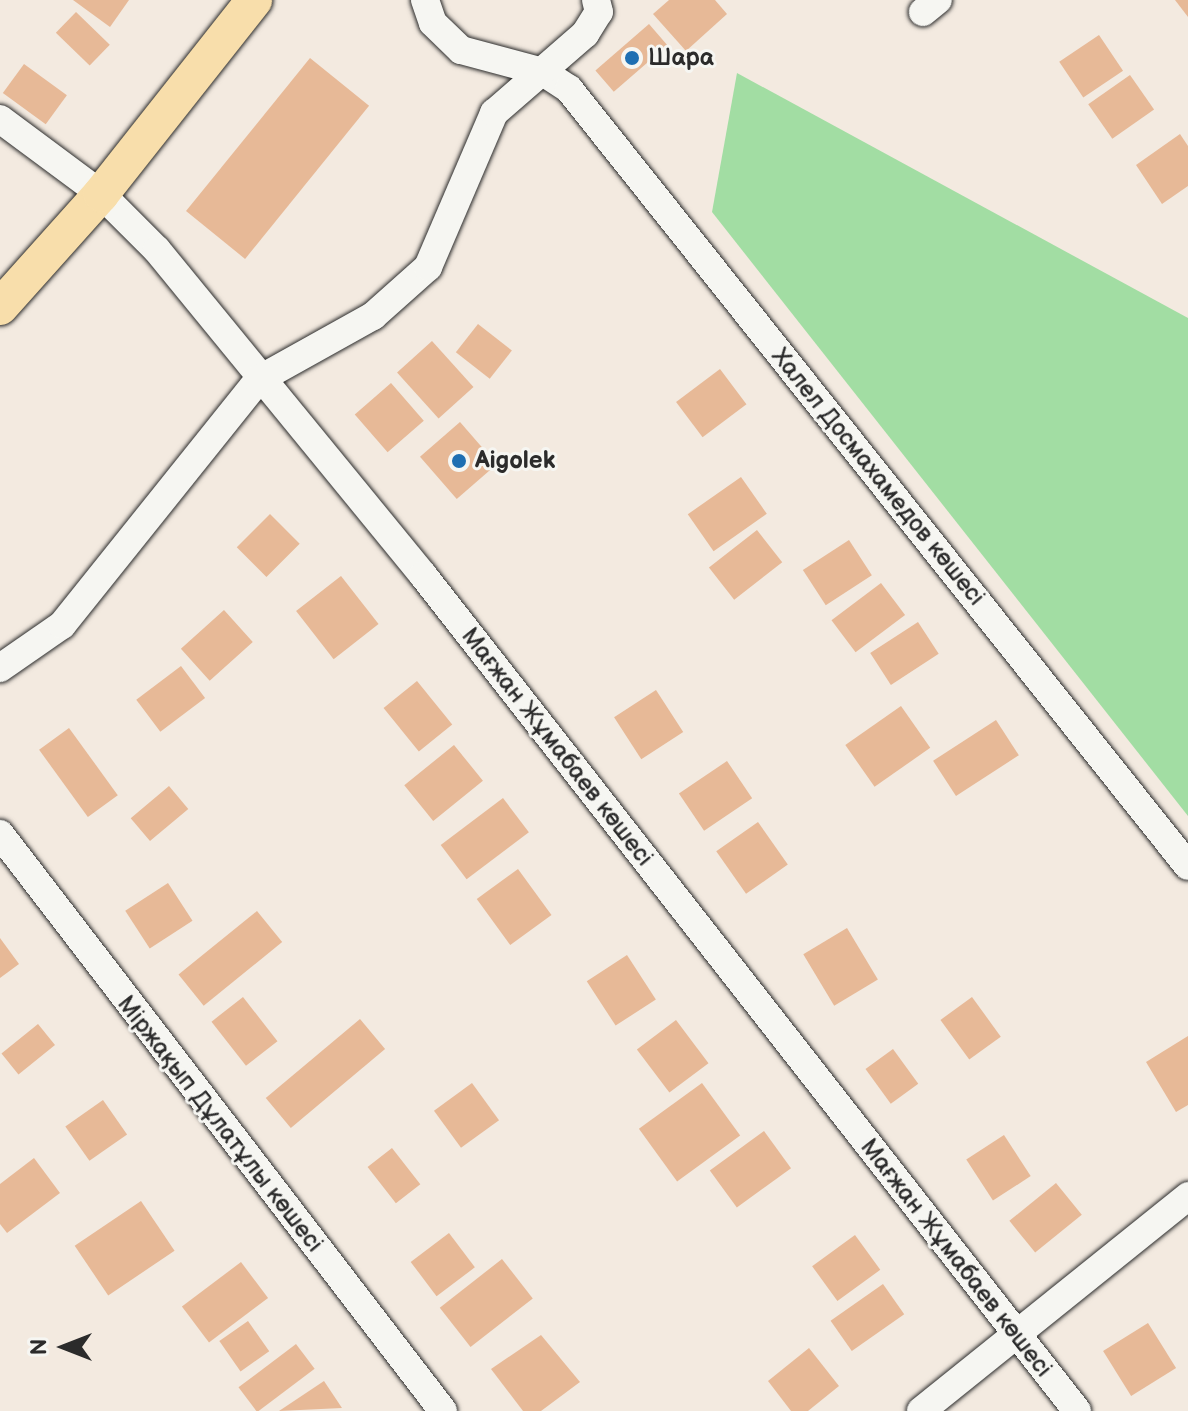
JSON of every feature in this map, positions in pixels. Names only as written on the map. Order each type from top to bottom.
[{"type":"main road","points":[[0,307],[101,194],[254,0]]},
{"type":"street","name":"Халел Досмахамедов көшесі","points":[[425,0],[433,23],[461,50],[543,72],[569,89],[1188,866]]},
{"type":"street","points":[[0,668],[62,625],[258,380],[373,316],[428,267],[494,113],[594,23],[596,0]]},
{"type":"street","name":"Мағжан Жұмабаев көшесі","points":[[0,119],[101,194],[157,250],[258,380],[423,575],[1077,1411]]},
{"type":"street","name":"Міржақып Дұлатұлы көшесі","points":[[0,834],[443,1411]]},
{"type":"street","points":[[921,1411],[1188,1196]]},
{"type":"green space","points":[[737,73],[1188,318],[1188,816],[712,212]]},
{"type":"building","points":[[73,0],[129,0],[110,27]]},
{"type":"building","points":[[669,0],[715,0],[727,14],[686,51],[653,14]]},
{"type":"building","points":[[1175,0],[1188,0],[1188,17]]},
{"type":"building","points":[[76,12],[110,45],[90,66],[56,33]]},
{"type":"building","points":[[649,24],[667,45],[614,92],[595,71]]},
{"type":"building","points":[[1099,35],[1123,71],[1083,97],[1059,62]]},
{"type":"building","points":[[310,58],[369,106],[245,259],[186,211]]},
{"type":"building","points":[[24,64],[67,95],[46,124],[3,93]]},
{"type":"building","points":[[1130,75],[1154,109],[1112,139],[1088,104]]},
{"type":"building","points":[[1180,134],[1188,146],[1188,186],[1162,204],[1136,165]]},
{"type":"building","points":[[478,324],[512,350],[490,379],[456,352]]},
{"type":"building","points":[[432,341],[473,387],[439,419],[397,372]]},
{"type":"building","points":[[720,369],[746,404],[703,437],[676,402]]},
{"type":"building","points":[[391,383],[424,421],[388,452],[355,414]]},
{"type":"building","name":"Aigolek","points":[[460,422],[497,464],[457,499],[420,457]]},
{"type":"building","points":[[741,477],[767,514],[714,551],[688,514]]},
{"type":"building","points":[[270,514],[300,544],[266,577],[237,547]]},
{"type":"building","points":[[757,530],[782,562],[734,600],[709,568]]},
{"type":"building","points":[[849,540],[872,575],[826,605],[803,570]]},
{"type":"building","points":[[341,576],[379,624],[334,659],[296,611]]},
{"type":"building","points":[[881,583],[905,615],[856,652],[831,620]]},
{"type":"building","points":[[224,610],[253,642],[210,681],[181,649]]},
{"type":"building","points":[[918,622],[939,654],[891,685],[870,653]]},
{"type":"building","points":[[181,666],[205,698],[160,732],[136,700]]},
{"type":"building","points":[[417,681],[452,725],[419,752],[384,708]]},
{"type":"building","points":[[656,690],[683,732],[641,759],[614,717]]},
{"type":"building","points":[[901,706],[930,748],[875,787],[845,745]]},
{"type":"building","points":[[996,720],[1019,755],[956,796],[933,761]]},
{"type":"building","points":[[69,728],[118,795],[88,817],[39,750]]},
{"type":"building","points":[[454,745],[483,781],[433,821],[404,785]]},
{"type":"building","points":[[727,761],[752,798],[704,831],[679,793]]},
{"type":"building","points":[[169,786],[188,809],[150,841],[131,818]]},
{"type":"building","points":[[503,798],[529,832],[467,879],[441,845]]},
{"type":"building","points":[[758,822],[788,865],[746,894],[716,851]]},
{"type":"building","points":[[518,869],[552,915],[510,945],[477,899]]},
{"type":"building","points":[[168,883],[193,921],[150,949],[125,911]]},
{"type":"building","points":[[257,911],[282,942],[204,1006],[179,975]]},
{"type":"building","points":[[847,928],[878,979],[834,1006],[803,954]]},
{"type":"building","points":[[0,938],[19,964],[0,978]]},
{"type":"building","points":[[627,955],[656,999],[616,1026],[587,981]]},
{"type":"building","points":[[243,997],[277,1041],[246,1066],[211,1022]]},
{"type":"building","points":[[972,997],[1001,1037],[969,1060],[940,1020]]},
{"type":"building","points":[[360,1019],[385,1049],[291,1128],[266,1098]]},
{"type":"building","points":[[676,1020],[708,1063],[669,1093],[637,1049]]},
{"type":"building","points":[[38,1024],[55,1045],[18,1075],[1,1054]]},
{"type":"building","points":[[1188,1036],[1188,1105],[1176,1112],[1146,1062]]},
{"type":"building","points":[[893,1049],[918,1084],[891,1104],[865,1069]]},
{"type":"building","points":[[472,1083],[499,1120],[461,1148],[434,1111]]},
{"type":"building","points":[[702,1083],[740,1136],[677,1181],[639,1129]]},
{"type":"building","points":[[103,1100],[127,1134],[89,1161],[65,1126]]},
{"type":"building","points":[[764,1131],[791,1168],[737,1208],[710,1170]]},
{"type":"building","points":[[1004,1135],[1031,1176],[993,1201],[966,1160]]},
{"type":"building","points":[[392,1148],[420,1184],[396,1203],[368,1167]]},
{"type":"building","points":[[34,1158],[60,1193],[7,1233],[0,1224],[0,1184]]},
{"type":"building","points":[[1056,1183],[1082,1215],[1035,1253],[1009,1221]]},
{"type":"building","points":[[141,1201],[175,1251],[108,1295],[75,1246]]},
{"type":"building","points":[[449,1233],[475,1267],[437,1296],[411,1262]]},
{"type":"building","points":[[855,1235],[880,1270],[837,1301],[812,1266]]},
{"type":"building","points":[[502,1259],[533,1298],[471,1347],[440,1308]]},
{"type":"building","points":[[241,1262],[268,1298],[209,1342],[182,1307]]},
{"type":"building","points":[[883,1284],[904,1314],[852,1351],[831,1321]]},
{"type":"building","points":[[248,1321],[269,1351],[241,1371],[219,1341]]},
{"type":"building","points":[[1148,1323],[1176,1368],[1131,1396],[1103,1351]]},
{"type":"building","points":[[541,1335],[580,1382],[541,1411],[523,1411],[491,1369]]},
{"type":"building","points":[[296,1344],[315,1369],[259,1411],[238,1387]]},
{"type":"building","points":[[809,1348],[839,1386],[808,1411],[791,1411],[768,1381]]},
{"type":"building","points":[[324,1381],[342,1408],[279,1411]]},
{"type":"place","name":"Шара","points":[[632,58]]},
{"type":"place","name":"Aigolek","points":[[459,461]]}]
